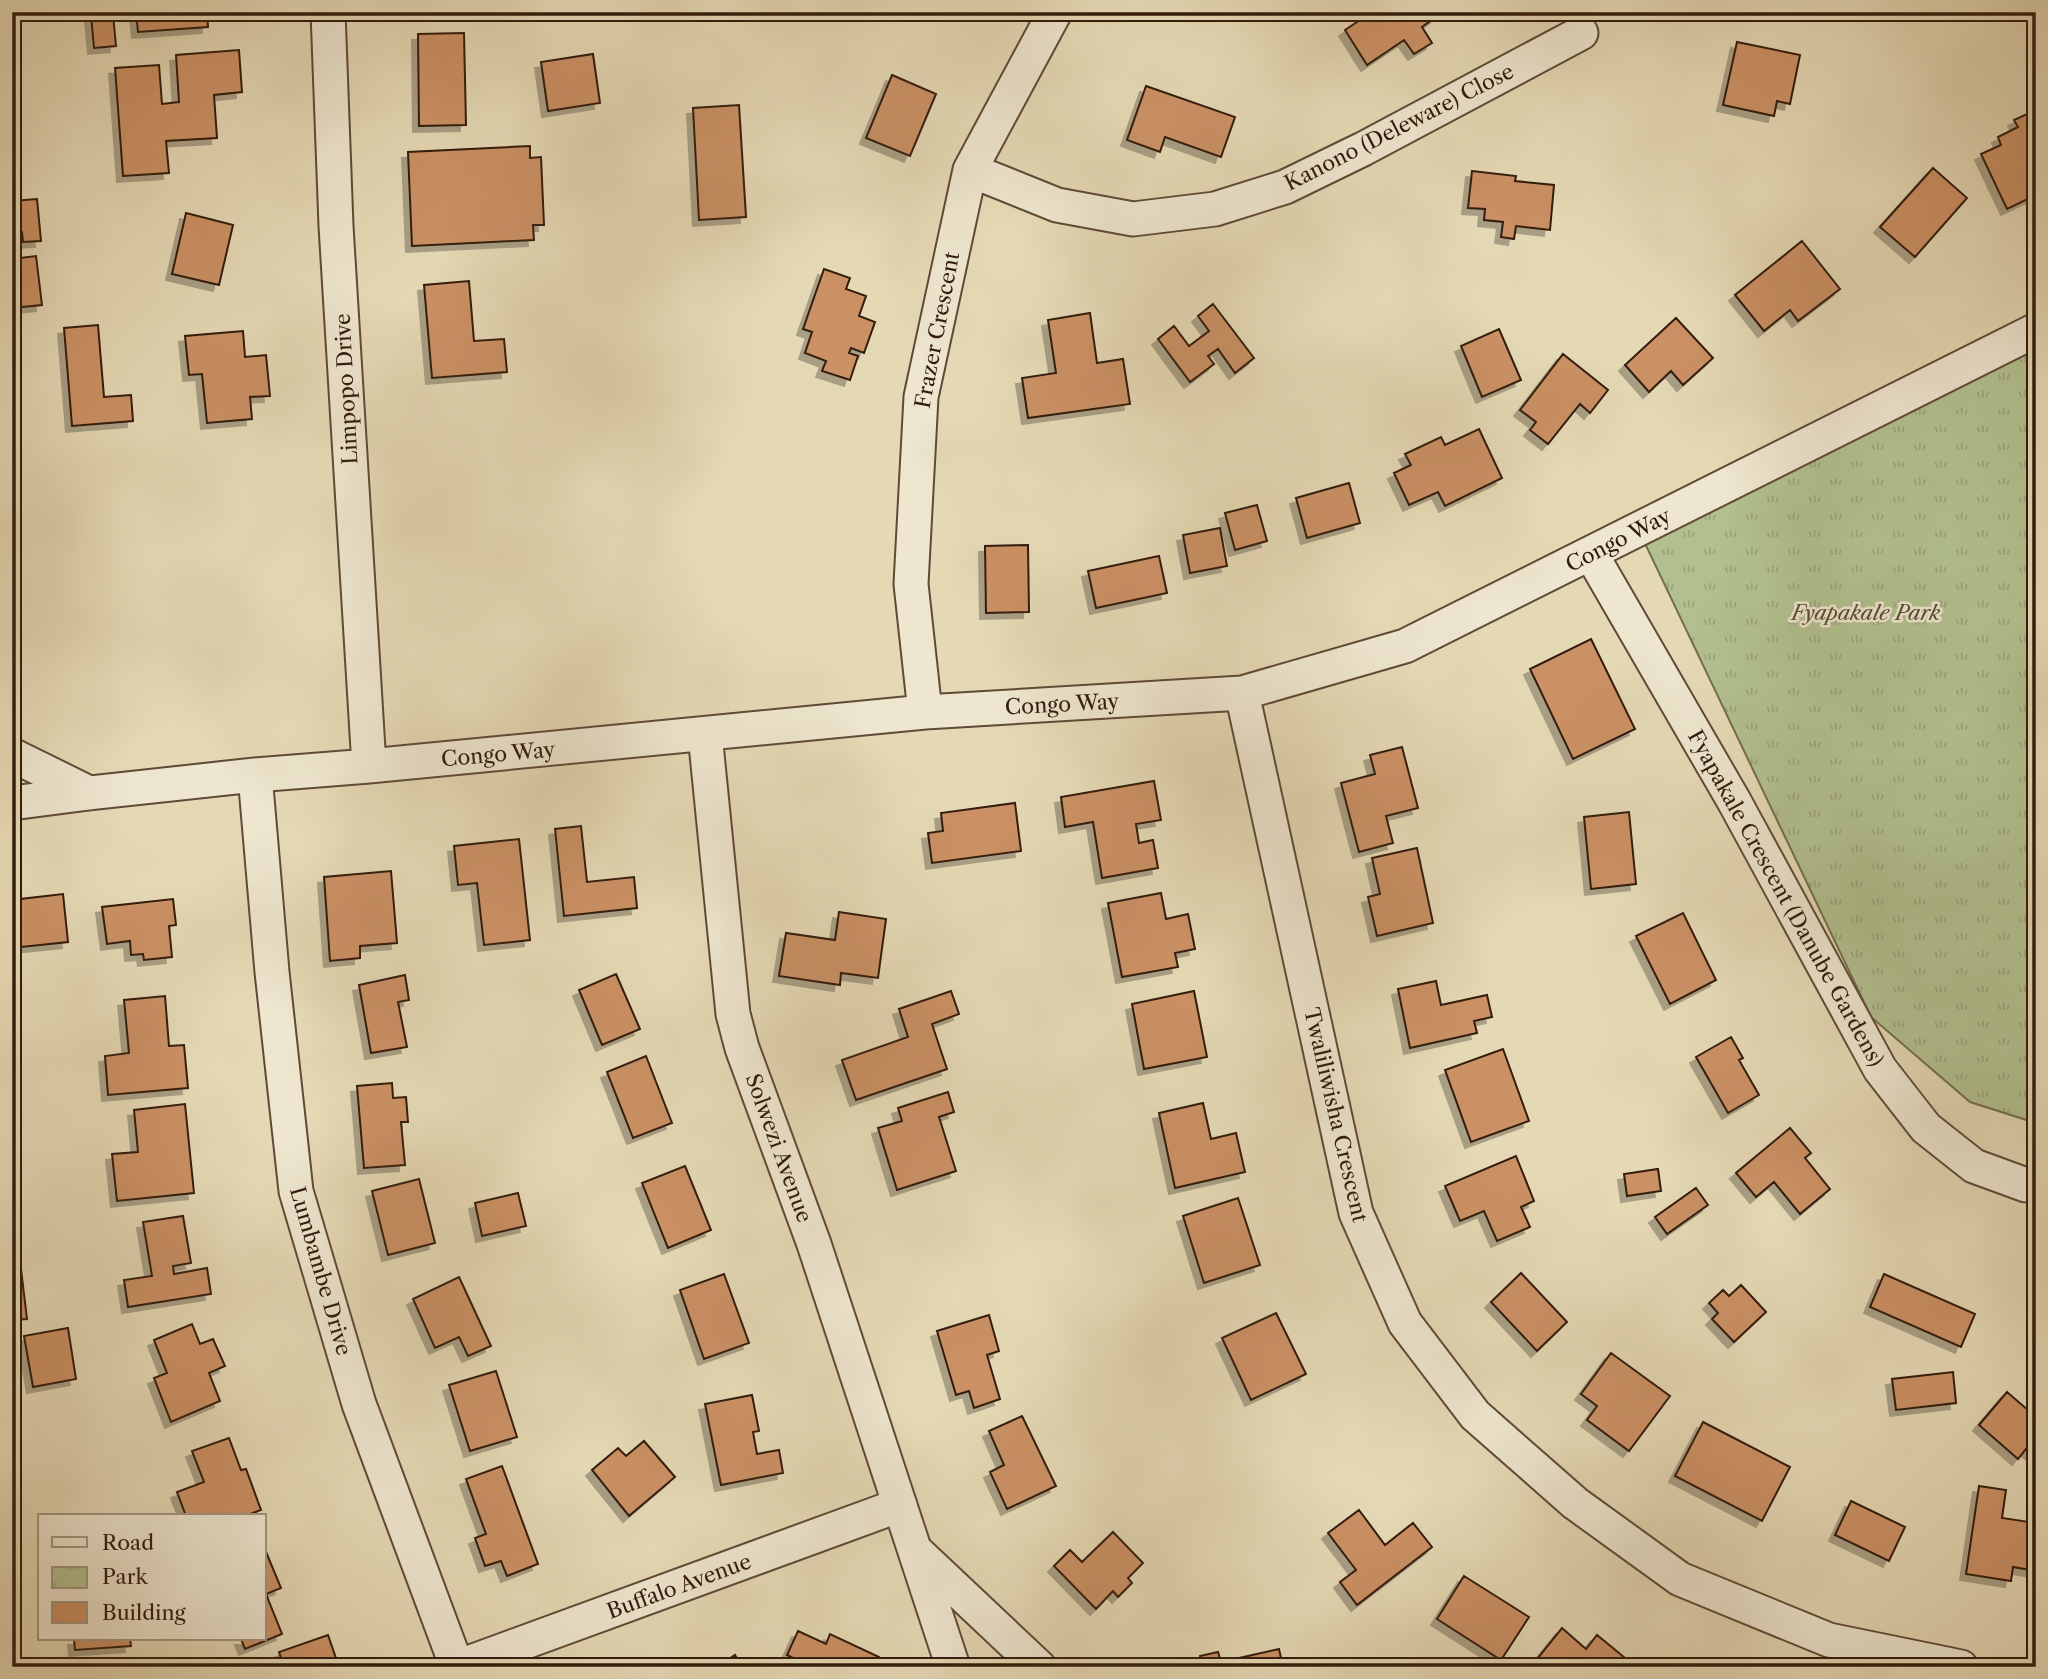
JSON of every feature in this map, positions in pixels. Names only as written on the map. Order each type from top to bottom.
[{"type":"street","name":"Limpopo Drive","points":[[328,12],[336,226],[369,766]]},
{"type":"street","name":"Frazer Crescent","points":[[925,712],[911,584],[921,397],[970,170],[1055,12]]},
{"type":"street","name":"Kanono (Deleware) Close","points":[[970,170],[1058,205],[1133,219],[1215,209],[1285,187],[1352,155],[1581,33]]},
{"type":"street","name":"Congo Way","points":[[12,803],[255,775],[925,712],[1242,694],[1405,646],[2036,330]]},
{"type":"street","name":"Fyapakale Crescent (Danube Gardens)","points":[[1591,554],[1734,800],[1880,1069],[1926,1128],[1974,1166],[2026,1185],[2036,1185]]},
{"type":"street","name":"Twaliliwisha Crescent","points":[[1242,694],[1356,1213],[1405,1323],[1475,1415],[1575,1503],[1680,1579],[1824,1653],[1961,1667]]},
{"type":"street","name":"Solwezi Avenue","points":[[705,734],[733,1014],[742,1048],[814,1244],[953,1667]]},
{"type":"street","points":[[12,755],[89,793]]},
{"type":"street","name":"Lumbambe Drive","points":[[255,775],[272,972],[296,1191],[359,1404],[457,1667]]},
{"type":"street","name":"Buffalo Avenue","points":[[457,1667],[900,1505]]},
{"type":"street","name":"Solwezi Avenue","points":[[915,1549],[1039,1667]]},
{"type":"green space","name":"Fyapakale Park","points":[[2036,338],[2036,1123],[1970,1102],[1871,1017],[1640,533]]},
{"type":"building","points":[[136,12],[207,12],[208,27],[138,32]]},
{"type":"building","points":[[1372,12],[1433,12],[1436,17],[1422,27],[1432,43],[1414,54],[1404,40],[1367,65],[1345,30]]},
{"type":"building","points":[[113,14],[116,46],[94,48],[91,15]]},
{"type":"building","points":[[464,33],[466,125],[419,126],[418,34]]},
{"type":"building","points":[[1737,42],[1800,55],[1790,104],[1777,101],[1774,116],[1723,105]]},
{"type":"building","points":[[239,50],[242,92],[214,95],[217,138],[166,141],[169,173],[123,176],[115,68],[159,65],[162,104],[179,102],[176,55]]},
{"type":"building","points":[[593,54],[600,103],[548,111],[541,62]]},
{"type":"building","points":[[892,75],[936,94],[910,156],[866,138]]},
{"type":"building","points":[[1146,86],[1235,117],[1221,157],[1165,137],[1160,152],[1127,140]]},
{"type":"building","points":[[739,105],[746,217],[699,220],[693,108]]},
{"type":"building","points":[[2036,110],[2036,185],[2032,187],[2036,195],[2007,209],[1981,154],[2001,145],[1998,137],[2018,127],[2014,120]]},
{"type":"building","points":[[530,146],[530,158],[541,157],[544,225],[533,225],[534,240],[412,246],[408,152]]},
{"type":"building","points":[[1933,168],[1967,198],[1915,257],[1880,227]]},
{"type":"building","points":[[1472,171],[1516,176],[1515,181],[1554,185],[1550,230],[1516,226],[1514,239],[1501,237],[1503,222],[1484,220],[1485,209],[1468,208]]},
{"type":"building","points":[[37,199],[41,241],[23,242],[22,232],[12,233],[12,201]]},
{"type":"building","points":[[186,213],[233,225],[219,285],[172,274]]},
{"type":"building","points":[[1802,241],[1840,289],[1798,321],[1790,310],[1764,331],[1735,295]]},
{"type":"building","points":[[36,256],[42,305],[12,308],[12,259]]},
{"type":"building","points":[[824,269],[850,278],[846,289],[866,296],[859,316],[875,322],[864,353],[851,348],[849,353],[858,356],[850,380],[822,371],[826,361],[805,353],[812,332],[803,329]]},
{"type":"building","points":[[469,281],[474,341],[504,339],[507,372],[432,378],[424,285]]},
{"type":"building","points":[[1213,304],[1254,358],[1235,373],[1218,349],[1208,356],[1214,364],[1190,382],[1158,339],[1174,326],[1189,346],[1209,331],[1198,316]]},
{"type":"building","points":[[1090,313],[1097,363],[1123,359],[1130,404],[1028,418],[1022,378],[1056,373],[1048,320]]},
{"type":"building","points":[[1676,318],[1713,358],[1683,385],[1671,371],[1649,392],[1625,365]]},
{"type":"building","points":[[98,325],[104,397],[131,395],[133,421],[72,426],[64,328]]},
{"type":"building","points":[[1499,329],[1521,380],[1482,397],[1461,346]]},
{"type":"building","points":[[243,331],[245,357],[266,355],[270,396],[250,397],[252,419],[207,423],[202,374],[189,375],[185,336]]},
{"type":"building","points":[[1563,354],[1608,390],[1590,413],[1580,404],[1548,444],[1530,430],[1536,422],[1520,410]]},
{"type":"building","points":[[1479,429],[1502,478],[1445,506],[1438,492],[1409,505],[1394,473],[1411,465],[1405,454],[1441,437],[1445,445]]},
{"type":"building","points":[[1349,483],[1360,523],[1307,538],[1296,498]]},
{"type":"building","points":[[1257,505],[1267,541],[1235,550],[1225,513]]},
{"type":"building","points":[[1220,528],[1227,566],[1190,573],[1183,535]]},
{"type":"building","points":[[1028,545],[1029,612],[986,613],[985,546]]},
{"type":"building","points":[[1159,556],[1167,593],[1096,608],[1088,571]]},
{"type":"building","points":[[1591,639],[1635,729],[1573,759],[1530,669]]},
{"type":"building","points":[[1402,747],[1418,808],[1386,816],[1393,843],[1359,852],[1341,783],[1375,774],[1370,755]]},
{"type":"building","points":[[1154,781],[1161,820],[1136,824],[1139,843],[1153,840],[1158,868],[1102,878],[1093,822],[1065,827],[1061,797]]},
{"type":"building","points":[[1015,803],[1021,851],[932,863],[928,833],[943,831],[941,813]]},
{"type":"building","points":[[1629,812],[1636,884],[1591,889],[1584,817]]},
{"type":"building","points":[[581,826],[587,882],[634,877],[637,908],[564,916],[555,829]]},
{"type":"building","points":[[519,839],[530,940],[484,945],[477,883],[458,885],[454,846]]},
{"type":"building","points":[[1417,848],[1433,923],[1377,936],[1368,897],[1380,894],[1372,858]]},
{"type":"building","points":[[391,871],[397,943],[360,946],[360,958],[330,961],[324,877]]},
{"type":"building","points":[[1161,893],[1166,919],[1188,914],[1195,949],[1175,953],[1178,967],[1122,977],[1108,903]]},
{"type":"building","points":[[63,894],[68,942],[12,948],[12,900]]},
{"type":"building","points":[[173,899],[176,925],[169,926],[172,957],[144,960],[143,954],[131,955],[130,941],[107,944],[102,907]]},
{"type":"building","points":[[839,912],[886,919],[878,978],[841,973],[840,985],[779,976],[786,933],[835,940]]},
{"type":"building","points":[[1683,913],[1716,980],[1670,1004],[1636,936]]},
{"type":"building","points":[[616,974],[640,1029],[602,1045],[579,990]]},
{"type":"building","points":[[405,975],[409,1000],[398,1002],[407,1047],[371,1053],[359,985]]},
{"type":"building","points":[[1436,981],[1441,1005],[1487,995],[1492,1017],[1474,1021],[1477,1033],[1410,1048],[1398,989]]},
{"type":"building","points":[[951,991],[959,1014],[932,1024],[947,1069],[856,1100],[842,1060],[908,1037],[899,1009]]},
{"type":"building","points":[[1194,991],[1207,1057],[1144,1069],[1132,1004]]},
{"type":"building","points":[[165,996],[169,1046],[184,1045],[188,1088],[108,1095],[105,1056],[129,1053],[124,1000]]},
{"type":"building","points":[[1731,1037],[1743,1058],[1739,1060],[1759,1095],[1728,1113],[1696,1057]]},
{"type":"building","points":[[1503,1049],[1529,1121],[1471,1142],[1445,1070]]},
{"type":"building","points":[[646,1056],[672,1123],[633,1138],[607,1072]]},
{"type":"building","points":[[392,1083],[393,1098],[406,1097],[408,1122],[401,1122],[405,1165],[364,1168],[357,1086]]},
{"type":"building","points":[[948,1092],[954,1112],[939,1117],[956,1171],[897,1190],[878,1128],[902,1121],[898,1108]]},
{"type":"building","points":[[1203,1103],[1211,1139],[1236,1133],[1245,1172],[1175,1188],[1159,1113]]},
{"type":"building","points":[[185,1104],[194,1193],[117,1201],[112,1154],[138,1152],[134,1110]]},
{"type":"building","points":[[1790,1128],[1811,1153],[1805,1158],[1830,1189],[1800,1214],[1774,1182],[1756,1197],[1736,1173]]},
{"type":"building","points":[[1516,1156],[1534,1201],[1521,1207],[1530,1227],[1497,1241],[1484,1211],[1460,1221],[1445,1186]]},
{"type":"building","points":[[685,1166],[711,1230],[668,1248],[642,1183]]},
{"type":"building","points":[[1658,1169],[1661,1191],[1627,1196],[1624,1174]]},
{"type":"building","points":[[419,1179],[435,1243],[388,1255],[372,1191]]},
{"type":"building","points":[[1696,1188],[1708,1205],[1667,1234],[1655,1217]]},
{"type":"building","points":[[518,1193],[526,1226],[482,1236],[475,1203]]},
{"type":"building","points":[[1238,1198],[1260,1265],[1204,1283],[1183,1216]]},
{"type":"building","points":[[183,1216],[191,1263],[173,1266],[174,1274],[207,1268],[211,1294],[128,1307],[124,1280],[152,1276],[143,1222]]},
{"type":"building","points":[[18,1244],[27,1319],[12,1320],[12,1245]]},
{"type":"building","points":[[1521,1273],[1567,1322],[1537,1351],[1491,1302]]},
{"type":"building","points":[[724,1274],[749,1343],[704,1359],[680,1290]]},
{"type":"building","points":[[1884,1274],[1975,1314],[1961,1347],[1870,1307]]},
{"type":"building","points":[[459,1277],[491,1346],[468,1356],[459,1337],[435,1348],[413,1299]]},
{"type":"building","points":[[1741,1285],[1766,1312],[1734,1342],[1712,1319],[1718,1313],[1709,1303],[1723,1290],[1729,1296]]},
{"type":"building","points":[[1276,1313],[1306,1374],[1251,1400],[1222,1338]]},
{"type":"building","points":[[989,1315],[999,1351],[987,1355],[1000,1399],[974,1408],[969,1391],[956,1395],[937,1331]]},
{"type":"building","points":[[192,1324],[200,1344],[213,1339],[225,1366],[209,1373],[220,1401],[171,1422],[154,1378],[167,1373],[154,1340]]},
{"type":"building","points":[[68,1328],[76,1379],[33,1387],[24,1336]]},
{"type":"building","points":[[1611,1353],[1670,1396],[1629,1451],[1587,1420],[1597,1406],[1581,1394]]},
{"type":"building","points":[[496,1371],[517,1437],[470,1451],[449,1385]]},
{"type":"building","points":[[1953,1372],[1956,1403],[1896,1410],[1892,1379]]},
{"type":"building","points":[[2007,1392],[2029,1411],[2036,1404],[2036,1457],[2026,1449],[2018,1459],[1979,1425]]},
{"type":"building","points":[[752,1395],[759,1431],[753,1432],[757,1454],[779,1450],[783,1473],[721,1485],[705,1404]]},
{"type":"building","points":[[1022,1416],[1056,1486],[1007,1509],[990,1472],[1004,1465],[989,1431]]},
{"type":"building","points":[[1703,1422],[1790,1467],[1762,1521],[1675,1476]]},
{"type":"building","points":[[229,1438],[241,1470],[246,1469],[261,1510],[250,1514],[185,1514],[177,1492],[204,1482],[192,1451]]},
{"type":"building","points":[[644,1441],[675,1477],[629,1516],[592,1470],[618,1448],[626,1456]]},
{"type":"building","points":[[502,1466],[538,1564],[507,1576],[501,1561],[485,1566],[475,1538],[486,1534],[466,1479]]},
{"type":"building","points":[[1979,1486],[2006,1490],[2002,1518],[2036,1523],[2036,1571],[2013,1567],[2011,1581],[1966,1574]]},
{"type":"building","points":[[1851,1501],[1905,1527],[1889,1561],[1835,1535]]},
{"type":"building","points":[[1359,1510],[1385,1545],[1413,1523],[1432,1547],[1357,1605],[1340,1582],[1356,1570],[1328,1533]]},
{"type":"building","points":[[1113,1532],[1143,1563],[1128,1578],[1132,1583],[1118,1597],[1113,1591],[1096,1609],[1054,1566],[1070,1550],[1082,1562]]},
{"type":"building","points":[[266,1552],[281,1588],[266,1594]]},
{"type":"building","points":[[12,1569],[15,1569],[19,1603],[12,1604]]},
{"type":"building","points":[[1464,1576],[1529,1617],[1501,1660],[1437,1619]]},
{"type":"building","points":[[266,1594],[282,1634],[245,1649],[241,1640],[266,1640]]},
{"type":"building","points":[[1562,1628],[1586,1649],[1597,1635],[1625,1658],[1619,1667],[1547,1667],[1537,1659]]},
{"type":"building","points":[[798,1631],[826,1644],[830,1634],[879,1657],[875,1667],[811,1667],[787,1655]]},
{"type":"building","points":[[328,1635],[339,1667],[284,1667],[279,1652]]},
{"type":"building","points":[[74,1640],[130,1640],[131,1646],[75,1650]]},
{"type":"building","points":[[1279,1649],[1283,1667],[1202,1667],[1200,1656],[1218,1652],[1221,1662]]},
{"type":"building","points":[[735,1655],[742,1667],[717,1667]]}]
